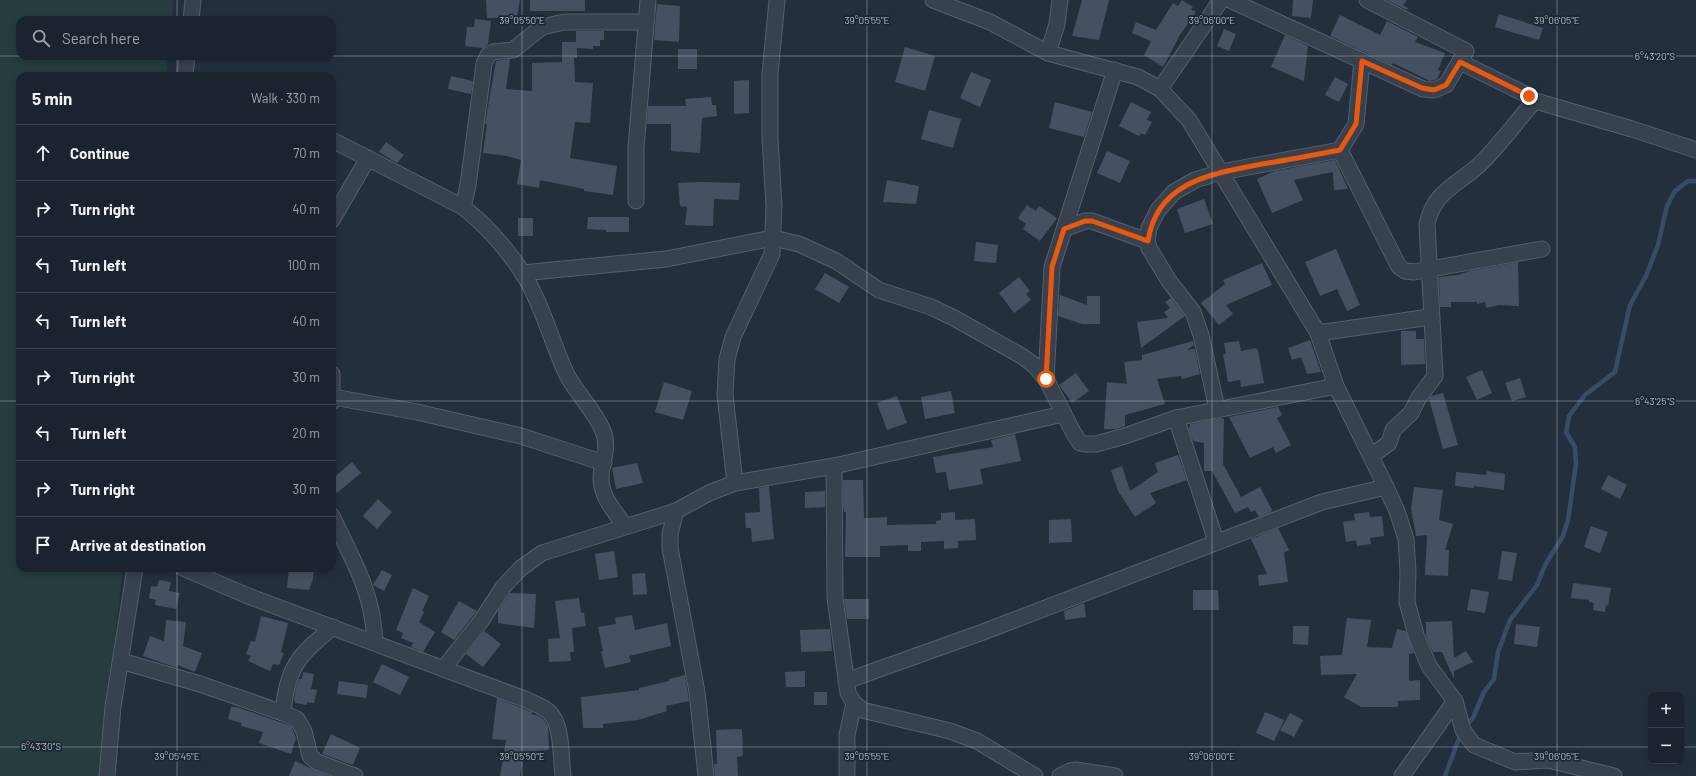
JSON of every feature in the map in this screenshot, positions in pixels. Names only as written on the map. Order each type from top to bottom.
[{"type":"street","points":[[191,16],[193,0]]},
{"type":"street","points":[[636,201],[636,148],[648,0]]},
{"type":"street","points":[[735,483],[727,427],[725,395],[727,359],[733,337],[772,254],[770,74],[777,0]]},
{"type":"street","points":[[933,0],[990,22],[1048,53],[1138,77],[1160,88],[1189,120],[1318,333],[1336,386],[1397,510],[1406,539],[1408,572],[1407,602],[1416,635],[1429,666],[1455,701],[1462,730],[1474,745],[1515,762],[1548,760],[1614,776]]},
{"type":"street","points":[[1048,53],[1057,24],[1060,0]]},
{"type":"street","points":[[1160,88],[1222,0]]},
{"type":"street","points":[[1230,0],[1422,88],[1434,90],[1446,85],[1466,51],[1367,0]]},
{"type":"street","points":[[463,207],[468,185],[484,64],[488,56],[493,52],[513,50],[542,27],[553,24],[564,22],[646,22]]},
{"type":"street","points":[[185,72],[187,60]]},
{"type":"street","points":[[1217,409],[1201,335],[1193,312],[1169,281],[1150,248],[1148,241],[1150,228],[1158,210],[1174,192],[1195,180],[1220,172],[1340,150],[1356,124],[1362,61]]},
{"type":"street","points":[[1460,62],[1529,96],[1532,100],[1632,128],[1696,150]]},
{"type":"street","points":[[1046,379],[1052,267],[1115,70]]},
{"type":"street","points":[[1371,456],[1389,443],[1393,430],[1411,413],[1418,399],[1435,376],[1428,270],[1427,224],[1430,210],[1438,198],[1478,165],[1531,105],[1532,100]]},
{"type":"street","points":[[336,142],[463,207],[482,222],[522,273],[544,318],[568,377],[602,430],[606,450],[601,478],[603,490],[610,504],[625,526]]},
{"type":"street","points":[[1340,150],[1399,267],[1405,271],[1414,272],[1428,270],[1542,249]]},
{"type":"street","points":[[336,213],[368,158]]},
{"type":"street","points":[[1064,229],[1085,221],[1092,221],[1148,241]]},
{"type":"street","points":[[522,273],[666,259],[773,238],[799,244],[836,261],[879,290],[931,308],[960,321],[1020,355],[1034,365],[1046,379],[1077,440],[1085,444],[1096,444],[1125,436],[1176,418],[1336,386]]},
{"type":"street","points":[[1318,333],[1430,317]]},
{"type":"street","points":[[336,401],[417,412],[521,436],[604,463]]},
{"type":"street","points":[[443,669],[481,621],[504,586],[521,568],[542,554],[625,526],[676,511],[709,493],[735,483],[834,466],[1063,414]]},
{"type":"street","points":[[1176,418],[1216,541]]},
{"type":"street","points":[[834,466],[835,598],[848,693],[854,703],[862,710],[950,731],[977,741],[990,747],[1035,776]]},
{"type":"street","points":[[846,681],[982,632],[1216,541],[1322,502],[1386,487]]},
{"type":"street","points":[[676,511],[670,534],[670,548],[696,692],[706,776]]},
{"type":"street","points":[[336,524],[360,573],[370,601],[375,643]]},
{"type":"street","points":[[107,776],[113,707],[135,572]]},
{"type":"street","points":[[192,572],[248,596],[527,700],[544,709],[553,716],[558,728],[563,776]]},
{"type":"street","points":[[283,712],[285,692],[290,674],[300,657],[333,627]]},
{"type":"street","points":[[121,661],[200,684],[283,712],[297,719],[302,724],[310,756],[317,762],[355,776]]},
{"type":"street","points":[[1402,776],[1455,701]]},
{"type":"street","points":[[847,776],[847,735],[854,703]]},
{"type":"street","points":[[1060,776],[1076,770],[1115,776]]},
{"type":"green space","points":[[0,0],[174,0],[172,16],[16,16],[16,60],[168,60],[166,72],[16,72],[16,572],[123,572],[99,776],[0,776]]},
{"type":"building","points":[[486,0],[520,0],[517,17],[487,18]]},
{"type":"building","points":[[530,0],[585,0],[585,11],[530,11]]},
{"type":"building","points":[[1082,0],[1109,0],[1099,40],[1072,36]]},
{"type":"building","points":[[1182,0],[1193,7],[1191,9],[1196,12],[1180,35],[1163,67],[1144,55],[1151,41],[1132,33],[1136,22],[1156,30],[1173,3],[1178,6]]},
{"type":"building","points":[[1293,0],[1313,0],[1311,18],[1292,16]]},
{"type":"building","points":[[1387,0],[1407,0],[1403,5],[1408,8],[1407,10]]},
{"type":"building","points":[[657,4],[680,6],[679,42],[654,40]]},
{"type":"building","points":[[1499,14],[1543,28],[1539,40],[1495,27]]},
{"type":"building","points":[[1340,15],[1380,35],[1387,21],[1418,37],[1415,42],[1445,53],[1438,70],[1441,71],[1437,79],[1430,81],[1393,63],[1392,65],[1330,36]]},
{"type":"building","points":[[475,19],[491,21],[488,44],[483,48],[465,46],[467,27],[474,27]]},
{"type":"building","points":[[1224,29],[1236,34],[1229,51],[1217,46]]},
{"type":"building","points":[[576,31],[604,31],[604,40],[600,40],[600,46],[593,46],[593,49],[577,48],[577,58],[574,58],[575,82],[593,83],[590,123],[575,122],[570,158],[617,166],[613,195],[584,191],[584,189],[540,180],[539,188],[517,184],[521,160],[507,156],[483,153],[487,124],[485,124],[496,61],[510,59],[506,89],[532,91],[532,63],[562,62],[562,42],[576,42]]},
{"type":"building","points":[[1285,35],[1308,46],[1304,81],[1271,67]]},
{"type":"building","points":[[905,47],[935,56],[925,91],[895,82]]},
{"type":"building","points":[[678,49],[697,49],[697,69],[678,69]]},
{"type":"building","points":[[971,72],[991,80],[980,107],[960,98]]},
{"type":"building","points":[[451,76],[473,81],[471,94],[448,89]]},
{"type":"building","points":[[1335,77],[1348,84],[1339,102],[1325,95]]},
{"type":"building","points":[[749,80],[749,113],[734,114],[734,81]]},
{"type":"building","points":[[711,97],[712,105],[716,105],[717,116],[702,118],[700,153],[671,151],[671,124],[647,124],[648,106],[686,106],[685,99]]},
{"type":"building","points":[[1055,102],[1092,112],[1084,137],[1049,128]]},
{"type":"building","points":[[1131,102],[1151,112],[1147,120],[1152,122],[1145,135],[1141,133],[1139,136],[1119,126]]},
{"type":"building","points":[[929,110],[961,119],[953,148],[921,139]]},
{"type":"building","points":[[386,142],[404,155],[397,163],[379,152]]},
{"type":"building","points":[[1107,151],[1130,161],[1120,183],[1097,173]]},
{"type":"building","points":[[1335,160],[1348,189],[1334,190],[1333,172],[1294,180],[1303,200],[1272,213],[1257,179],[1275,171]]},
{"type":"building","points":[[887,180],[919,186],[916,204],[883,202]]},
{"type":"building","points":[[678,183],[740,183],[739,200],[714,199],[713,226],[685,225],[687,207],[680,206]]},
{"type":"building","points":[[1204,199],[1213,224],[1185,233],[1177,209]]},
{"type":"building","points":[[1027,205],[1036,211],[1039,206],[1057,218],[1040,241],[1023,229],[1026,224],[1018,218]]},
{"type":"building","points":[[588,217],[629,217],[629,232],[606,232],[606,230],[587,229]]},
{"type":"building","points":[[518,218],[533,218],[533,236],[518,236]]},
{"type":"building","points":[[976,242],[998,245],[996,263],[974,261]]},
{"type":"building","points":[[1336,249],[1360,305],[1347,311],[1337,289],[1320,296],[1305,262]]},
{"type":"building","points":[[1518,262],[1519,306],[1499,305],[1486,308],[1485,302],[1477,304],[1477,302],[1451,302],[1451,307],[1440,307],[1439,277],[1458,275],[1470,271]]},
{"type":"building","points":[[1262,263],[1272,285],[1226,305],[1233,314],[1219,325],[1201,303],[1225,284],[1223,280]]},
{"type":"building","points":[[825,273],[849,287],[839,303],[815,289]]},
{"type":"building","points":[[1019,277],[1030,291],[1026,294],[1031,300],[1014,313],[999,293]]},
{"type":"building","points":[[1060,295],[1087,305],[1087,296],[1100,296],[1100,324],[1082,324],[1058,316]]},
{"type":"building","points":[[1171,298],[1185,316],[1141,348],[1137,322],[1168,318],[1164,312],[1170,308],[1165,302]]},
{"type":"building","points":[[1401,331],[1416,331],[1416,339],[1424,339],[1425,364],[1401,365]]},
{"type":"building","points":[[1310,340],[1321,372],[1307,374],[1301,357],[1292,360],[1288,348]]},
{"type":"building","points":[[1193,341],[1194,345],[1187,350],[1195,349],[1200,374],[1182,379],[1181,376],[1157,379],[1165,404],[1125,415],[1125,426],[1116,429],[1104,429],[1107,382],[1127,384],[1124,362],[1142,360],[1142,355]]},
{"type":"building","points":[[1239,341],[1241,351],[1256,348],[1258,350],[1264,383],[1241,387],[1240,380],[1228,382],[1223,354],[1226,354],[1224,343]]},
{"type":"building","points":[[1482,370],[1492,393],[1477,400],[1466,377]]},
{"type":"building","points":[[1076,373],[1089,391],[1072,403],[1059,385]]},
{"type":"building","points":[[1520,378],[1526,397],[1512,401],[1505,383]]},
{"type":"building","points":[[664,382],[692,391],[683,420],[655,412]]},
{"type":"building","points":[[951,391],[955,413],[925,419],[921,397]]},
{"type":"building","points":[[1443,393],[1458,445],[1443,449],[1429,399],[1431,396]]},
{"type":"building","points":[[897,396],[907,423],[887,430],[877,403]]},
{"type":"building","points":[[1278,407],[1282,415],[1277,418],[1291,445],[1276,453],[1273,447],[1250,458],[1229,417]]},
{"type":"building","points":[[1220,418],[1224,419],[1223,464],[1241,497],[1260,487],[1272,510],[1271,512],[1259,517],[1255,510],[1251,512],[1248,507],[1235,513],[1212,471],[1204,471],[1204,443],[1193,441],[1189,430],[1190,424]]},
{"type":"building","points":[[1015,434],[1021,461],[980,469],[983,484],[949,490],[946,472],[936,473],[933,457],[993,447],[991,440]]},
{"type":"building","points":[[1178,455],[1187,480],[1150,493],[1156,503],[1135,517],[1118,491],[1111,470],[1122,466],[1130,491],[1158,472],[1155,463]]},
{"type":"building","points":[[352,462],[361,473],[337,493],[336,476]]},
{"type":"building","points":[[637,463],[643,483],[616,489],[612,468]]},
{"type":"building","points":[[1487,471],[1505,474],[1504,490],[1474,486],[1474,488],[1455,486],[1456,472],[1486,475]]},
{"type":"building","points":[[1608,475],[1627,485],[1620,499],[1601,489]]},
{"type":"building","points":[[843,480],[863,480],[864,518],[887,517],[887,525],[936,524],[936,521],[941,520],[941,513],[955,512],[955,520],[975,519],[976,540],[958,541],[958,548],[944,549],[944,541],[921,542],[921,551],[908,551],[908,545],[880,546],[880,557],[845,557],[846,512],[844,512],[843,506]]},
{"type":"building","points":[[769,486],[774,539],[752,542],[751,528],[746,528],[745,513],[760,512],[759,488]]},
{"type":"building","points":[[1414,487],[1443,490],[1439,520],[1453,524],[1445,550],[1449,550],[1448,576],[1425,575],[1427,535],[1416,536],[1411,509]]},
{"type":"building","points":[[825,491],[825,507],[805,508],[805,492]]},
{"type":"building","points":[[378,499],[392,512],[377,529],[363,516]]},
{"type":"building","points":[[1369,512],[1370,517],[1382,516],[1384,536],[1370,538],[1371,544],[1357,546],[1356,540],[1346,542],[1343,522],[1355,520],[1354,514]]},
{"type":"building","points":[[1071,519],[1072,542],[1049,543],[1049,520]]},
{"type":"building","points":[[1591,526],[1608,532],[1600,553],[1584,547]]},
{"type":"building","points":[[1278,528],[1289,550],[1284,553],[1288,582],[1259,586],[1258,575],[1267,574],[1251,539]]},
{"type":"building","points":[[614,551],[618,577],[599,580],[595,554]]},
{"type":"building","points":[[1502,551],[1517,553],[1512,581],[1498,579]]},
{"type":"building","points":[[382,570],[392,575],[384,591],[373,585]]},
{"type":"building","points":[[289,572],[314,572],[309,590],[287,588]]},
{"type":"building","points":[[645,573],[647,594],[633,595],[632,574]]},
{"type":"building","points":[[159,580],[171,582],[169,591],[180,593],[176,609],[155,605],[156,600],[149,598],[151,586],[157,587]]},
{"type":"building","points":[[1573,583],[1611,588],[1608,606],[1606,605],[1605,612],[1593,610],[1594,603],[1589,602],[1589,600],[1571,598]]},
{"type":"building","points":[[413,588],[429,596],[419,622],[435,632],[423,652],[411,647],[413,643],[401,638],[403,633],[396,630]]},
{"type":"building","points":[[1471,589],[1489,592],[1485,613],[1467,610]]},
{"type":"building","points":[[1193,590],[1218,590],[1219,610],[1193,610]]},
{"type":"building","points":[[510,593],[536,594],[534,628],[498,623],[498,611]]},
{"type":"building","points":[[579,598],[581,613],[584,613],[586,626],[572,628],[574,652],[570,652],[571,661],[549,662],[548,639],[560,638],[555,601]]},
{"type":"building","points":[[844,599],[869,599],[869,619],[847,619]]},
{"type":"building","points":[[459,601],[477,611],[454,640],[441,632]]},
{"type":"building","points":[[1084,603],[1086,617],[1065,620],[1064,611]]},
{"type":"building","points":[[632,615],[635,630],[667,623],[671,646],[629,656],[631,662],[605,668],[598,627],[616,624],[615,618]]},
{"type":"building","points":[[261,616],[288,623],[281,652],[284,653],[279,665],[273,664],[270,671],[248,661],[251,656],[246,654],[251,641],[255,642]]},
{"type":"building","points":[[1347,618],[1371,620],[1367,647],[1392,648],[1397,629],[1406,631],[1414,653],[1409,654],[1409,681],[1420,680],[1420,700],[1398,701],[1398,707],[1361,707],[1344,697],[1357,674],[1321,675],[1320,656],[1342,655]]},
{"type":"building","points":[[166,620],[186,622],[183,646],[202,653],[195,672],[178,665],[177,668],[143,656],[150,636],[164,641]]},
{"type":"building","points":[[1452,621],[1454,658],[1466,651],[1473,662],[1454,671],[1454,679],[1442,652],[1433,652],[1426,636],[1426,622]]},
{"type":"building","points":[[1516,624],[1540,627],[1537,647],[1514,644]]},
{"type":"building","points":[[1293,626],[1309,626],[1308,645],[1293,644]]},
{"type":"building","points":[[830,629],[832,651],[801,652],[800,630]]},
{"type":"building","points":[[484,631],[501,644],[483,667],[466,654]]},
{"type":"building","points":[[382,664],[409,677],[400,695],[373,682]]},
{"type":"building","points":[[805,671],[805,687],[786,687],[785,672]]},
{"type":"building","points":[[303,672],[314,674],[311,689],[317,690],[314,703],[307,702],[307,705],[295,703],[294,700],[296,687],[299,679],[302,679]]},
{"type":"building","points":[[685,675],[689,701],[666,706],[667,711],[638,720],[603,724],[603,728],[583,728],[581,697],[639,690],[639,688],[669,681],[669,679]]},
{"type":"building","points":[[339,681],[368,685],[366,698],[337,694]]},
{"type":"building","points":[[814,692],[827,692],[827,705],[814,705]]},
{"type":"building","points":[[497,698],[532,712],[532,715],[537,715],[544,720],[548,726],[549,750],[524,752],[520,776],[500,776],[506,740],[492,739]]},
{"type":"building","points":[[231,707],[237,707],[291,726],[296,738],[291,754],[259,743],[263,732],[241,726],[242,723],[228,719]]},
{"type":"building","points":[[1265,712],[1284,720],[1274,741],[1256,733]]},
{"type":"building","points":[[1290,713],[1303,720],[1294,737],[1280,730]]},
{"type":"building","points":[[742,729],[743,756],[737,757],[738,776],[715,776],[714,764],[717,764],[716,730]]},
{"type":"building","points":[[331,734],[360,748],[353,765],[322,754]]},
{"type":"building","points":[[295,761],[314,770],[329,776],[289,776]]},
{"type":"waterway","points":[[1465,727],[1473,718],[1484,692],[1494,679],[1498,652],[1510,620],[1537,585],[1545,565],[1563,536],[1568,520],[1576,464],[1575,447],[1566,432],[1569,416],[1585,395],[1615,372],[1630,305],[1646,276],[1658,245],[1667,206],[1675,191],[1688,181],[1696,181]]},
{"type":"waterway","points":[[1445,776],[1461,733]]},
{"type":"route","points":[[1046,379],[1052,267],[1064,229],[1078,223],[1092,221],[1148,241],[1150,228],[1158,210],[1174,192],[1195,180],[1220,172],[1340,150],[1349,138],[1356,124],[1362,61],[1422,88],[1434,90],[1446,85],[1460,62],[1529,96]]}]
